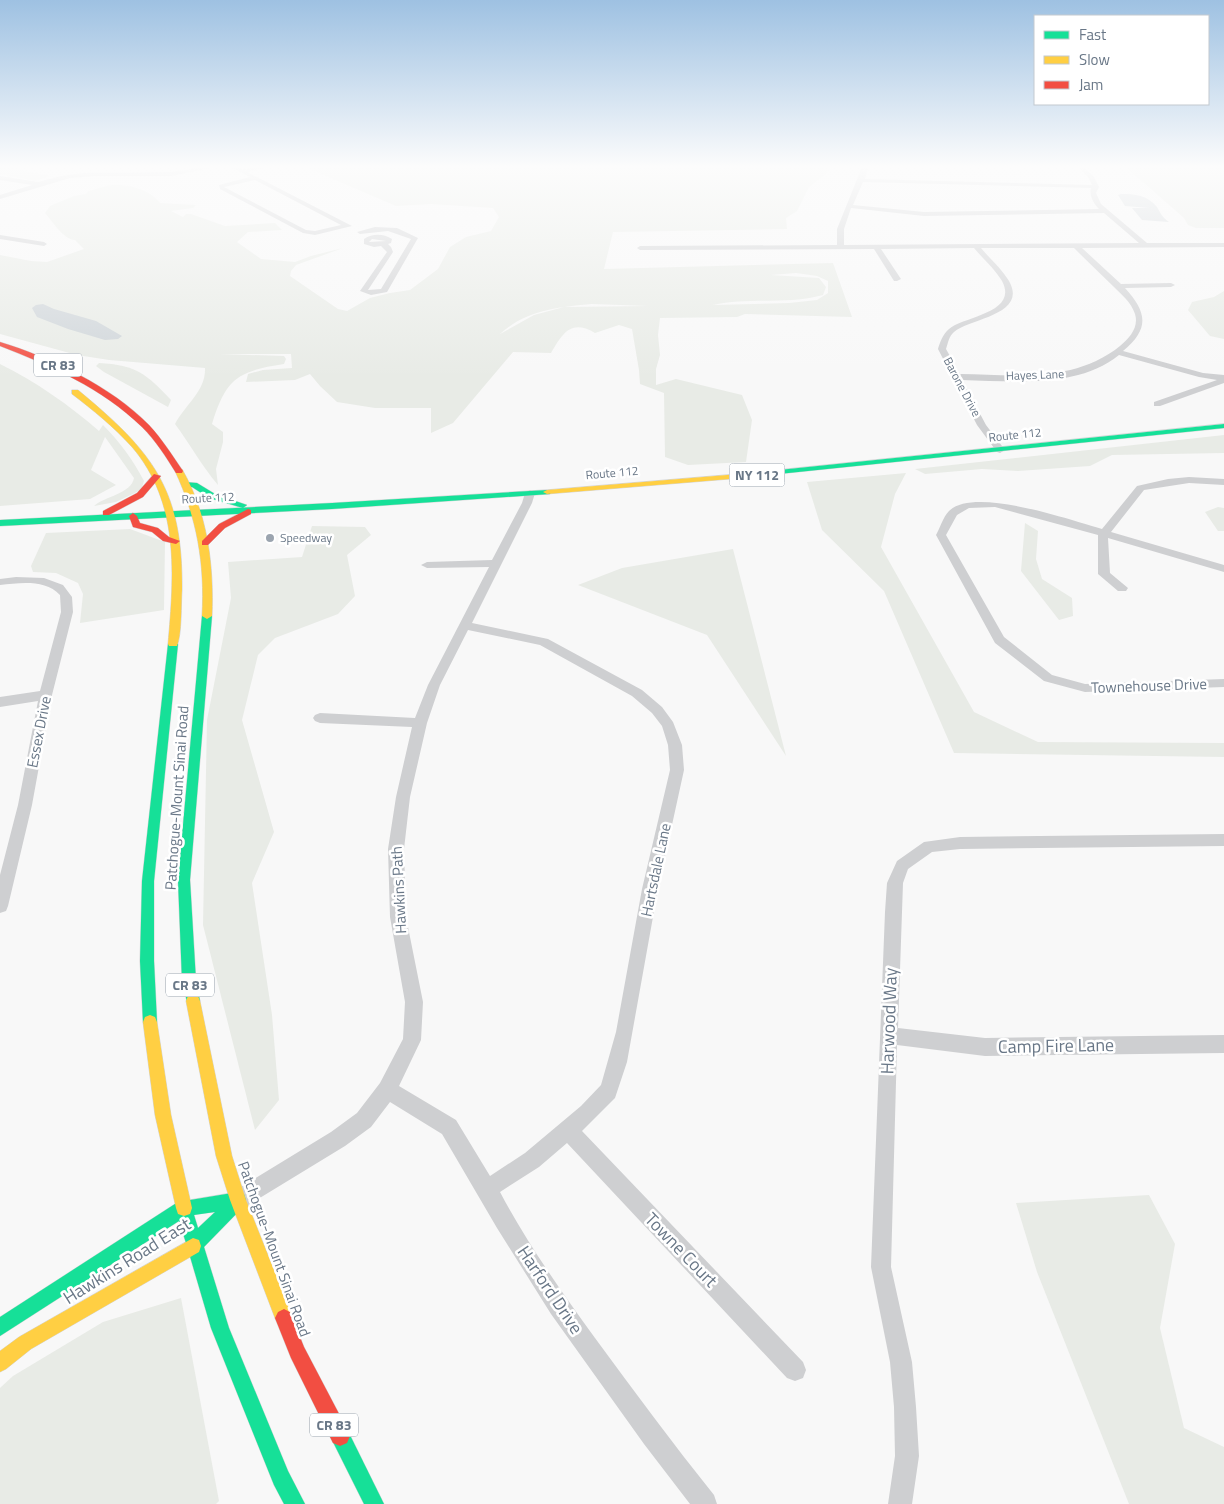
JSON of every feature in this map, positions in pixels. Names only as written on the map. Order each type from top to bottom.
[{"type":"main road","name":"Patchogue-Mount Sinai Road","points":[[0,344],[46,360],[80,376],[111,396],[136,416],[156,436],[171,455],[187,484],[197,512],[205,543],[208,602],[184,880],[189,981],[224,1156],[238,1200],[296,1352],[374,1504]]},
{"type":"main road","name":"CR 83","points":[[8,359],[21,365]]},
{"type":"main road","points":[[47,377],[66,369]]},
{"type":"main road","name":"Patchogue-Mount Sinai Road","points":[[62,384],[102,411],[123,431],[157,476],[173,514],[179,568],[177,608],[148,881],[147,961],[151,1031],[163,1115],[184,1208],[220,1328],[280,1478],[295,1504]]},
{"type":"main road","name":"Route 112","points":[[0,523],[530,493],[790,472],[1224,426]]},
{"type":"main road","points":[[93,518],[116,509],[134,499],[157,476]]},
{"type":"main road","points":[[187,484],[194,484],[212,496],[258,509]]},
{"type":"main road","points":[[205,543],[226,523],[258,509]]},
{"type":"main road","points":[[133,516],[136,525],[155,530],[166,539],[176,541]]},
{"type":"main road","name":"Hawkins Road East","points":[[0,1328],[15,1316],[184,1208],[238,1200]]},
{"type":"main road","name":"Hawkins Road East","points":[[0,1363],[25,1343],[195,1245],[238,1200]]},
{"type":"street","points":[[1,237],[44,244]]},
{"type":"street","points":[[371,237],[366,240],[366,244],[389,242],[387,238],[374,237]]},
{"type":"street","points":[[383,244],[389,248],[390,252],[364,291],[367,293],[376,293],[384,290],[415,238],[413,237]]},
{"type":"street","points":[[839,237],[841,247]]},
{"type":"street","points":[[1135,237],[1145,246]]},
{"type":"street","points":[[640,248],[1224,245]]},
{"type":"street","name":"Barone Drive","points":[[976,246],[1005,282],[1009,290],[1009,298],[1004,305],[995,311],[952,330],[944,340],[942,350],[982,426],[1000,450]]},
{"type":"street","name":"Hayes Lane","points":[[957,377],[1026,377],[1073,374],[1106,361],[1118,352],[1137,332],[1140,323],[1138,312],[1117,286],[1076,246]]},
{"type":"street","points":[[876,247],[897,279]]},
{"type":"street","points":[[372,278],[391,279]]},
{"type":"street","points":[[1117,286],[1171,285]]},
{"type":"street","points":[[1118,352],[1178,369],[1224,379]]},
{"type":"street","points":[[1157,404],[1224,379]]},
{"type":"street","points":[[1122,588],[1104,574],[1103,534],[1140,488],[1188,480],[1224,482]]},
{"type":"street","name":"Hawkins Path","points":[[238,1200],[364,1120],[387,1090],[412,1040],[414,1002],[398,917],[396,849],[403,797],[420,723],[434,685],[527,503],[530,493]]},
{"type":"street","name":"Townehouse Drive","points":[[1224,570],[1030,512],[995,504],[967,506],[953,513],[941,535],[999,640],[1048,678],[1085,688],[1224,683]]},
{"type":"street","points":[[427,565],[496,563]]},
{"type":"street","name":"Essex Drive","points":[[0,582],[33,580],[59,587],[65,594],[67,602],[67,612],[46,695],[34,760],[7,846],[0,906]]},
{"type":"street","name":"Hartsdale Lane","points":[[463,625],[544,642],[637,693],[657,710],[668,725],[675,745],[677,770],[650,889],[618,1062],[608,1091],[588,1113],[532,1160],[487,1189]]},
{"type":"street","points":[[0,702],[46,695]]},
{"type":"street","points":[[320,718],[420,723]]},
{"type":"street","name":"Harwood Way","points":[[900,1504],[907,1456],[905,1406],[901,1362],[881,1267],[893,912],[896,883],[902,865],[929,846],[960,843],[1224,840]]},
{"type":"street","name":"Camp Fire Lane","points":[[889,1035],[985,1047],[1224,1044]]},
{"type":"street","name":"Harford Drive","points":[[387,1090],[449,1127],[504,1220],[559,1306],[652,1436],[705,1504]]},
{"type":"street","name":"Towne Court","points":[[568,1130],[795,1370]]},
{"type":"shaded area","points":[[66,237],[242,237],[237,242],[261,259],[295,262],[343,248],[296,265],[291,271],[290,276],[338,309],[347,311],[370,298],[410,290],[438,269],[450,247],[466,237],[612,237],[604,269],[833,263],[852,317],[745,314],[737,317],[660,318],[658,335],[660,355],[656,369],[656,385],[676,379],[742,395],[752,420],[746,462],[688,465],[665,457],[664,393],[640,384],[632,329],[619,325],[595,333],[580,327],[568,330],[551,353],[513,352],[453,423],[431,433],[431,408],[375,408],[337,402],[310,374],[295,380],[246,382],[248,374],[263,370],[292,368],[291,354],[220,354],[284,356],[286,359],[284,364],[255,370],[236,379],[223,396],[212,424],[223,432],[223,442],[216,469],[218,485],[175,424],[199,391],[205,368],[109,360],[77,355],[0,334],[0,255],[47,262],[84,249],[75,240]],"holes":[[[796,273],[817,276],[828,281],[828,293],[817,300],[789,303],[713,305],[740,301],[796,300],[823,295],[826,287],[819,278],[771,275]],[[592,304],[648,306],[565,307]],[[563,307],[534,315],[500,334],[521,320],[543,311]]]},
{"type":"shaded area","points":[[1224,291],[1224,339],[1210,336],[1188,310],[1192,302],[1214,297]]},
{"type":"shaded area","points":[[43,304],[96,321],[122,336],[118,339],[105,340],[37,317],[32,308]]},
{"type":"shaded area","points":[[99,363],[123,366],[140,372],[171,400],[168,407],[104,372],[96,366]]},
{"type":"shaded area","points":[[0,364],[51,394],[99,431],[103,425],[121,445],[140,473],[144,481],[141,490],[116,502],[94,506],[128,488],[134,478],[105,437],[91,470],[116,485],[90,499],[0,506]]},
{"type":"shaded area","points":[[1224,435],[1224,453],[1112,455],[1090,466],[1018,471],[982,469],[925,474],[915,469]]},
{"type":"shaded area","points":[[906,473],[895,494],[881,547],[974,712],[1038,742],[1224,743],[1224,757],[954,753],[884,591],[822,530],[807,482]]},
{"type":"shaded area","points":[[1218,507],[1224,508],[1224,531],[1218,531],[1205,512]]},
{"type":"shaded area","points":[[1025,523],[1038,531],[1036,559],[1042,579],[1072,598],[1073,616],[1059,620],[1021,571]]},
{"type":"shaded area","points":[[312,526],[365,527],[371,535],[347,555],[355,596],[338,614],[275,638],[258,655],[242,720],[274,832],[252,883],[272,1015],[279,1100],[255,1130],[203,925],[207,720],[231,598],[228,562],[302,557]]},
{"type":"shaded area","points":[[130,529],[165,542],[164,610],[80,623],[83,594],[78,583],[56,573],[33,572],[31,566],[46,533]]},
{"type":"shaded area","points":[[733,549],[786,756],[707,635],[578,585],[622,568]]},
{"type":"shaded area","points":[[1149,1195],[1175,1244],[1160,1328],[1184,1428],[1224,1447],[1224,1504],[1129,1504],[1037,1272],[1016,1203]]},
{"type":"shaded area","points":[[181,1298],[219,1501],[216,1504],[0,1504],[0,1388],[13,1376],[103,1322]]},
{"type":"traffic: fast","points":[[739,476],[1224,426]]},
{"type":"traffic: fast","points":[[187,484],[194,485],[212,496],[243,505]]},
{"type":"traffic: fast","points":[[0,523],[332,506],[547,492]]},
{"type":"traffic: fast","points":[[193,1001],[189,981],[184,880],[207,616]]},
{"type":"traffic: fast","points":[[150,1022],[147,961],[148,881],[173,644]]},
{"type":"traffic: fast","points":[[0,1327],[184,1208],[238,1200]]},
{"type":"traffic: fast","points":[[193,1246],[238,1200]]},
{"type":"traffic: fast","points":[[184,1208],[220,1328],[281,1478],[295,1504]]},
{"type":"traffic: fast","points":[[340,1436],[374,1504]]},
{"type":"traffic: slow","points":[[75,392],[109,420],[135,446],[154,473],[167,501],[175,531],[178,564],[173,644]]},
{"type":"traffic: slow","points":[[179,471],[194,505],[204,541],[208,578],[207,616]]},
{"type":"traffic: slow","points":[[547,492],[739,476]]},
{"type":"traffic: slow","points":[[193,1001],[224,1156],[238,1200],[284,1318]]},
{"type":"traffic: slow","points":[[150,1022],[163,1115],[184,1208]]},
{"type":"traffic: slow","points":[[0,1363],[25,1343],[193,1246]]},
{"type":"traffic: jam","points":[[0,344],[52,365],[78,378],[125,408],[164,447],[179,471]]},
{"type":"traffic: jam","points":[[106,513],[140,495],[157,476]]},
{"type":"traffic: jam","points":[[205,543],[222,526],[248,512]]},
{"type":"traffic: jam","points":[[133,516],[136,525],[155,530],[166,539],[176,541]]},
{"type":"traffic: jam","points":[[284,1318],[297,1352],[340,1436]]},
{"type":"place","name":"Speedway","points":[[270,538]]}]
